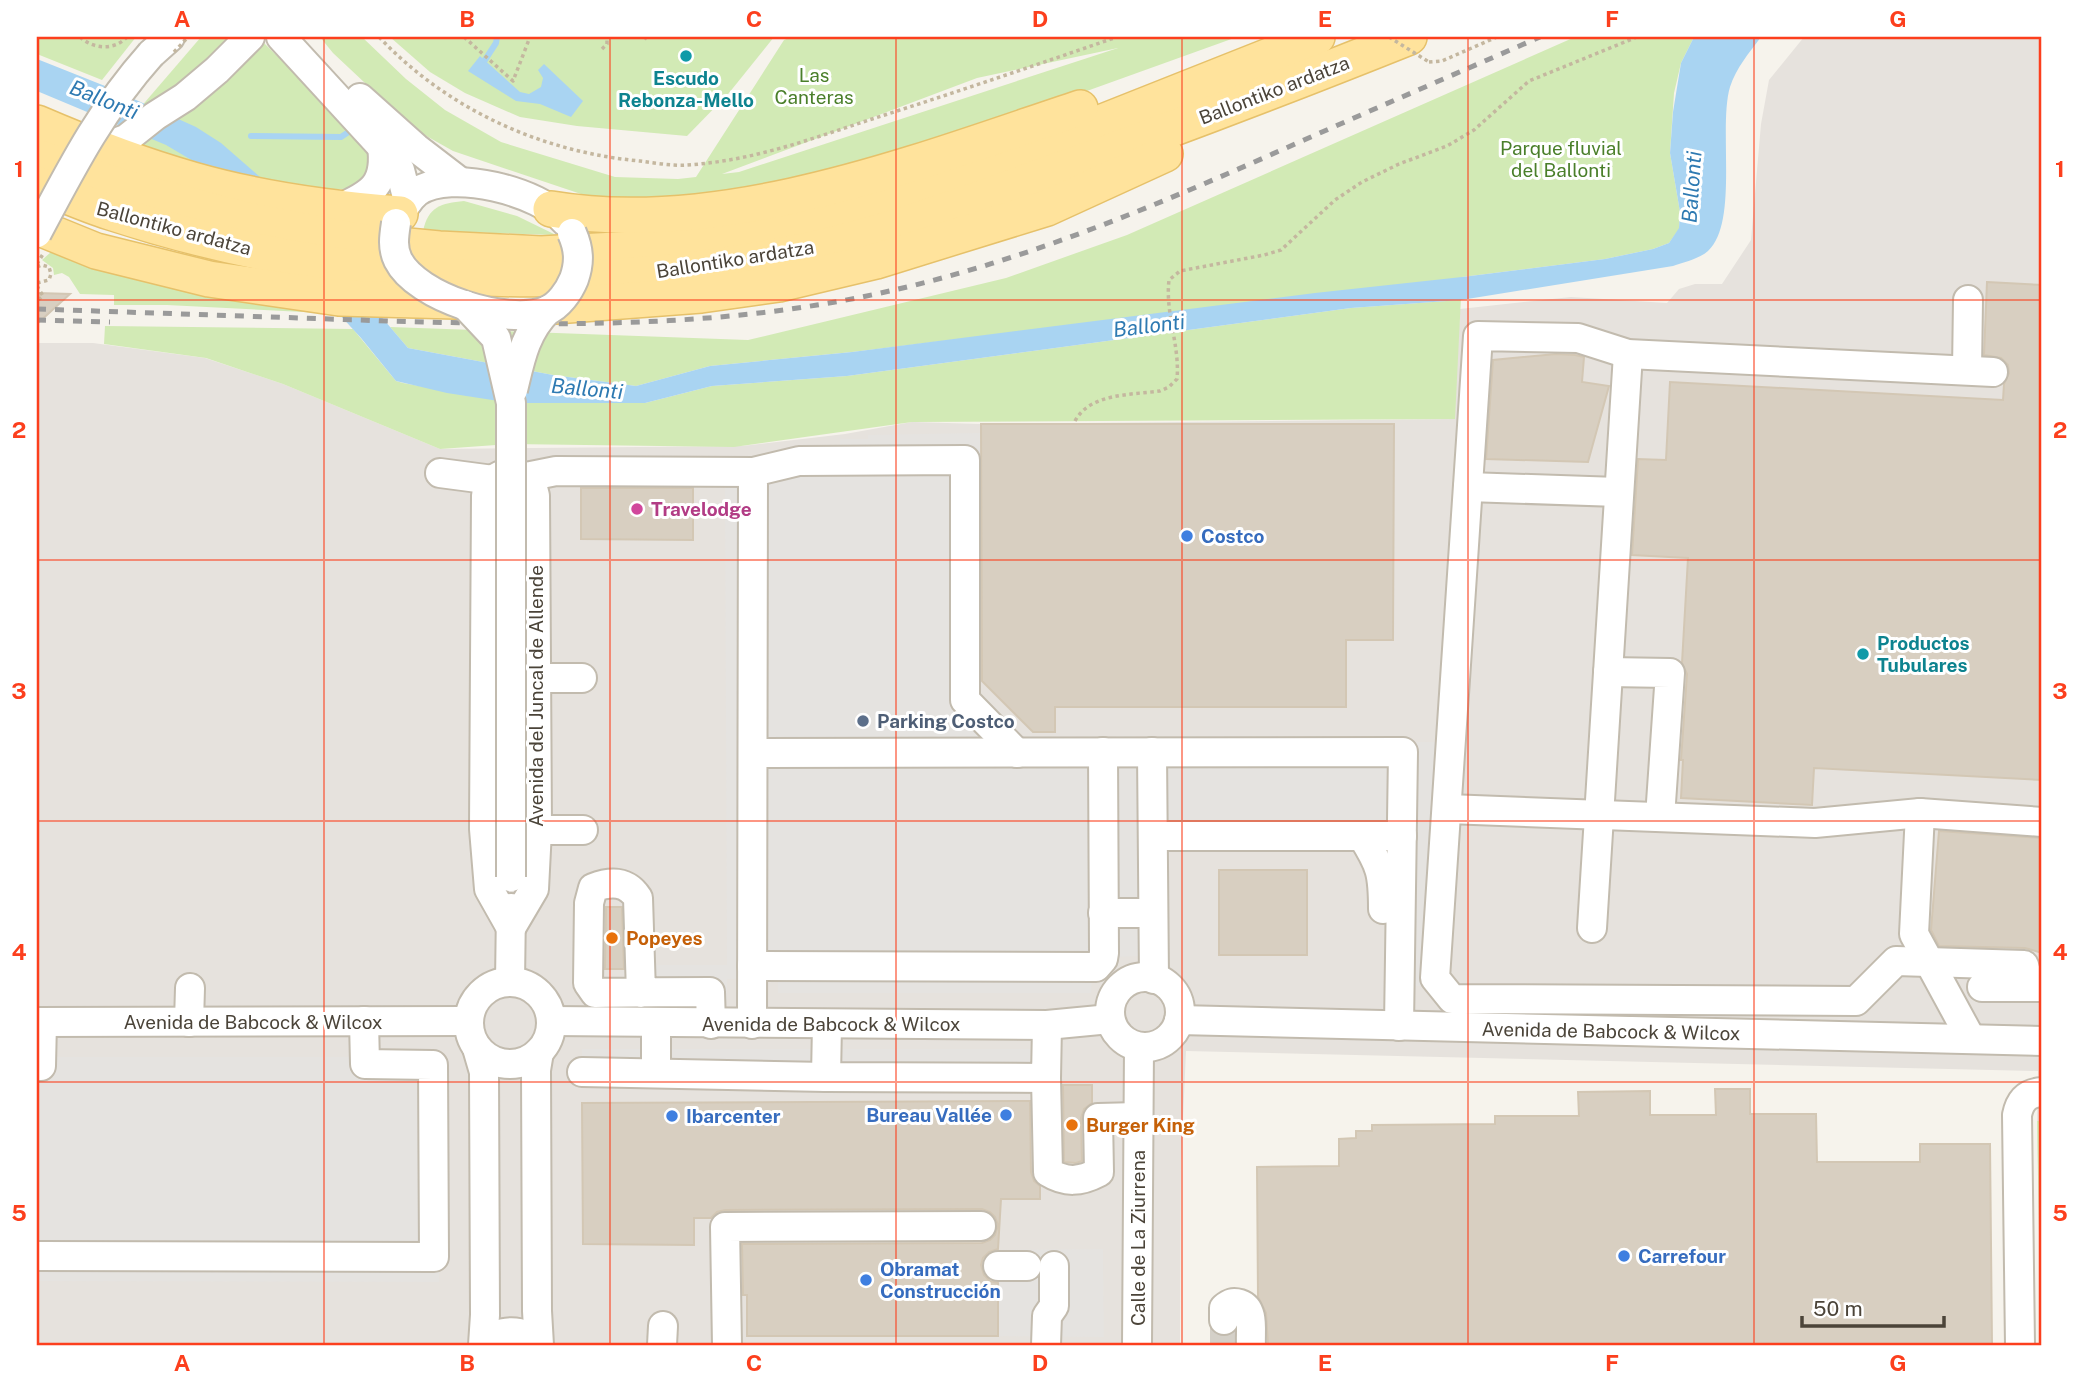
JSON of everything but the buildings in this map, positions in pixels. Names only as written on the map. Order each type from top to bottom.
[{"type":"main road","name":"Ballontiko ardatza","points":[[37,184],[111,212],[236,247],[349,268],[460,277],[546,280],[663,272],[788,254],[890,229],[1114,150],[1409,37]]},
{"type":"main road","points":[[562,221],[604,216],[671,214],[755,203],[853,182],[1196,69],[1309,40]]},
{"type":"main road","name":"Ballontiko ardatza","points":[[37,157],[125,188],[177,202],[242,219],[356,241],[439,249],[541,254],[654,248],[790,226],[880,201],[1002,162],[1309,40]]},
{"type":"main road","points":[[551,308],[714,293],[779,284],[876,261],[1047,208],[1273,105],[1297,82]]},
{"type":"main road","points":[[37,123],[144,137],[197,181],[327,207],[401,213]]},
{"type":"main road","points":[[37,227],[96,251],[209,279],[340,298],[461,303]]},
{"type":"street","points":[[144,137],[250,37]]},
{"type":"street","points":[[281,37],[382,146],[400,170],[401,213],[394,248],[408,275],[431,290],[461,303],[515,316],[551,308]]},
{"type":"street","points":[[296,37],[406,139],[460,181]]},
{"type":"street","points":[[307,37],[346,85]]},
{"type":"street","points":[[37,233],[107,107],[161,43]]},
{"type":"street","points":[[327,207],[365,196],[377,185],[384,162],[382,146]]},
{"type":"street","points":[[401,213],[417,192],[436,183],[460,181],[521,195],[562,221],[579,261],[573,281],[538,320],[522,352],[510,403]]},
{"type":"street","points":[[1968,300],[1980,371],[1628,354],[1578,338],[1478,336],[1435,978],[1452,999],[1856,1001],[1896,961],[1927,960],[2024,965],[2036,987],[1982,987]]},
{"type":"street","points":[[461,303],[496,338],[510,403]]},
{"type":"street","points":[[1592,928],[1628,354]]},
{"type":"street","name":"Avenida del Juncal de Allende","points":[[510,403],[510,982]]},
{"type":"street","points":[[511,928],[489,889],[484,829],[486,496],[492,480],[509,473],[526,477],[556,471],[753,472],[799,461],[965,460],[965,700],[1017,753]]},
{"type":"street","points":[[752,1024],[753,472]]},
{"type":"street","points":[[440,473],[492,480]]},
{"type":"street","name":"Avenida del Juncal de Allende","points":[[511,928],[534,889],[537,830],[535,496],[532,484],[526,477]]},
{"type":"street","points":[[1468,487],[1618,492]]},
{"type":"street","points":[[1608,672],[1670,673],[1660,817]]},
{"type":"street","points":[[536,678],[582,678]]},
{"type":"street","points":[[752,966],[1096,967],[1103,960],[1103,752]]},
{"type":"street","points":[[1152,752],[1153,967],[1162,982],[1175,994],[1180,1011],[1179,1020],[1169,1038],[1149,1047],[1139,1047],[1120,1037],[1110,1019],[1112,999],[1125,983],[1144,978],[1153,967],[1166,950],[1167,867],[1180,847],[1214,836]]},
{"type":"street","points":[[753,753],[1403,752],[1399,1014]]},
{"type":"street","points":[[1447,809],[1815,823],[1920,813],[2042,822]]},
{"type":"street","points":[[1920,813],[1914,934],[1971,1040]]},
{"type":"street","points":[[537,830],[583,830]]},
{"type":"street","points":[[1154,836],[1402,836]]},
{"type":"street","points":[[1362,836],[1383,877],[1382,991],[1399,1014]]},
{"type":"street","points":[[1104,913],[1152,913]]},
{"type":"street","points":[[473,1034],[487,1057],[500,1063],[514,1064],[528,1060],[546,1043],[551,1021],[549,1009],[534,989],[510,982],[486,990],[471,1009],[473,1034],[484,1072],[484,1345]]},
{"type":"street","points":[[189,1022],[190,988]]},
{"type":"street","points":[[641,993],[710,992],[711,1024]]},
{"type":"street","name":"Avenida de Babcock & Wilcox","points":[[1179,1020],[1399,1014],[2042,1041]]},
{"type":"street","name":"Avenida de Babcock & Wilcox","points":[[551,1021],[1047,1025],[1110,1019]]},
{"type":"street","points":[[37,1256],[434,1257],[433,1065],[365,1065],[364,1021]]},
{"type":"street","name":"Avenida de Babcock & Wilcox","points":[[39,1022],[364,1021],[473,1034]]},
{"type":"street","points":[[37,1066],[41,1066],[39,1022]]},
{"type":"street","points":[[656,1023],[656,1073]]},
{"type":"street","points":[[826,1077],[827,1024]]},
{"type":"street","points":[[1047,1025],[1048,1172],[1060,1180],[1086,1179],[1099,1172],[1098,1118],[1138,1117]]},
{"type":"street","name":"Calle de La Ziurrena","points":[[1137,1345],[1139,1047]]},
{"type":"street","points":[[539,1052],[536,1084],[539,1345]]},
{"type":"street","points":[[582,1072],[1046,1078]]},
{"type":"street","points":[[2020,1345],[2017,1115],[2020,1102],[2029,1094],[2042,1092]]},
{"type":"street","points":[[727,1345],[725,1227],[981,1226]]},
{"type":"street","points":[[998,1266],[1040,1266],[1054,1306],[1047,1316],[1046,1345]]},
{"type":"street","points":[[1224,1320],[1224,1308],[1229,1304],[1237,1303],[1246,1307],[1250,1311],[1251,1345]]},
{"type":"street","points":[[484,1345],[501,1333],[513,1332],[523,1334],[539,1345]]},
{"type":"path","points":[[80,37],[91,45],[100,47],[112,46],[127,37]]},
{"type":"path","points":[[379,37],[406,65],[470,109],[521,134],[600,157],[685,165],[760,155],[990,82],[1117,37]]},
{"type":"path","points":[[464,37],[513,80],[530,37]]},
{"type":"path","points":[[602,49],[607,44],[607,37]]},
{"type":"path","points":[[1389,37],[1429,62],[1442,61],[1497,37]]},
{"type":"path","points":[[1075,421],[1082,409],[1096,402],[1160,391],[1170,387],[1177,379],[1177,348],[1169,306],[1170,280],[1180,271],[1282,250],[1335,200],[1362,182],[1399,164],[1447,146],[1474,130],[1529,81],[1637,37]]},
{"type":"path","points":[[37,267],[49,267],[51,274],[49,280],[37,285],[43,296],[37,301]]},
{"type":"shaded area","points":[[1804,37],[2042,37],[2042,1345],[2038,1071],[1186,1051],[1181,1163],[1180,1345],[37,1345],[37,343],[93,343],[205,358],[283,384],[440,449],[742,446],[845,434],[912,422],[981,424],[1454,419],[1460,309],[1571,297],[1667,303],[1679,289],[1695,284],[1722,284],[1751,240],[1761,124],[1769,80]]},
{"type":"shaded area","name":"Parking Costco","points":[[981,433],[980,702],[1021,741],[1436,742],[1425,986],[1387,986],[1388,837],[1164,837],[1162,955],[1113,957],[1092,976],[1091,993],[778,993],[778,978],[727,979],[727,999],[637,998],[637,965],[727,965],[725,483],[768,460],[840,448],[840,439],[868,439],[868,435]]},
{"type":"shaded area","points":[[582,1049],[1047,1049],[1046,1090],[582,1086]]},
{"type":"shaded area","points":[[37,1057],[439,1059],[439,1282],[37,1281]]},
{"type":"shaded area","points":[[1103,1249],[1104,1337],[998,1336],[998,1250]]},
{"type":"green space","points":[[37,37],[136,37],[102,80],[37,54]]},
{"type":"green space","points":[[201,37],[255,37],[264,43],[344,122],[371,155],[368,173],[357,187],[327,191],[162,161],[109,144]]},
{"type":"green space","name":"Las Canteras","points":[[320,37],[362,37],[406,79],[445,110],[501,142],[615,177],[678,179],[696,177],[784,40],[791,37],[1237,37],[845,178],[633,202],[584,195],[453,151],[414,129],[333,53]],"holes":[[[1118,48],[739,172],[722,174],[977,78]]]},
{"type":"green space","points":[[390,37],[774,37],[729,93],[687,136],[577,126],[520,117],[465,93],[430,72]]},
{"type":"green space","name":"Parque fluvial del Ballonti","points":[[1575,37],[1694,37],[1681,63],[1674,93],[1670,153],[1680,212],[1679,229],[1669,243],[1605,259],[852,352],[710,366],[636,386],[553,375],[408,348],[390,327],[748,340],[1006,278],[1127,235]]},
{"type":"green space","points":[[464,201],[517,216],[556,235],[423,231],[432,211],[442,205]]},
{"type":"green space","points":[[59,248],[323,313],[114,305],[114,295],[80,294],[69,277],[62,273],[54,275],[53,268],[42,260]]},
{"type":"green space","points":[[1462,279],[1455,419],[912,422],[734,447],[511,444],[440,449],[283,384],[206,358],[104,344],[105,326],[353,329],[396,381],[403,383],[511,403],[645,403],[712,386],[847,376],[1351,308],[1460,300]]},
{"type":"green space","points":[[2037,1121],[2042,1121],[2042,1345],[2041,1345]]},
{"type":"water","name":"Ballonti","points":[[1694,37],[1761,37],[1739,67],[1730,87],[1723,219],[1717,238],[1708,251],[1691,260],[1673,266],[1461,300],[1351,308],[847,376],[712,386],[645,403],[511,403],[447,393],[396,381],[361,338],[205,168],[166,145],[37,91],[37,59],[196,127],[221,143],[268,184],[408,348],[553,375],[636,386],[710,366],[852,352],[1462,277],[1605,259],[1653,249],[1669,243],[1679,228],[1680,212],[1670,153],[1673,112],[1681,63]]},
{"type":"water","points":[[480,56],[520,92],[529,94],[541,87],[543,78],[538,70],[544,64],[583,101],[571,117],[540,104],[516,101],[468,71]]},
{"type":"waterway","points":[[485,60],[497,37]]},
{"type":"waterway","points":[[251,136],[341,137],[347,133]]},
{"type":"tunnel","points":[[1224,1320],[1224,1345]]},
{"type":"railway","points":[[37,309],[549,324],[710,318],[817,305],[943,278],[1066,239],[1186,192],[1540,37]]},
{"type":"railway","points":[[37,320],[110,322]]},
{"type":"place","name":"Escudo Rebonza-Mello","points":[[686,56]]},
{"type":"place","name":"Travelodge","points":[[637,509]]},
{"type":"place","name":"Costco","points":[[1187,536]]},
{"type":"place","name":"Productos Tubulares","points":[[1863,654]]},
{"type":"place","name":"Parking Costco","points":[[863,721]]},
{"type":"place","name":"Popeyes","points":[[612,938]]},
{"type":"place","name":"Bureau Vallée","points":[[1006,1115]]},
{"type":"place","name":"Ibarcenter","points":[[672,1116]]},
{"type":"place","name":"Burger King","points":[[1072,1125]]},
{"type":"place","name":"Carrefour","points":[[1624,1256]]},
{"type":"place","name":"Obramat Construcción","points":[[866,1280]]}]
